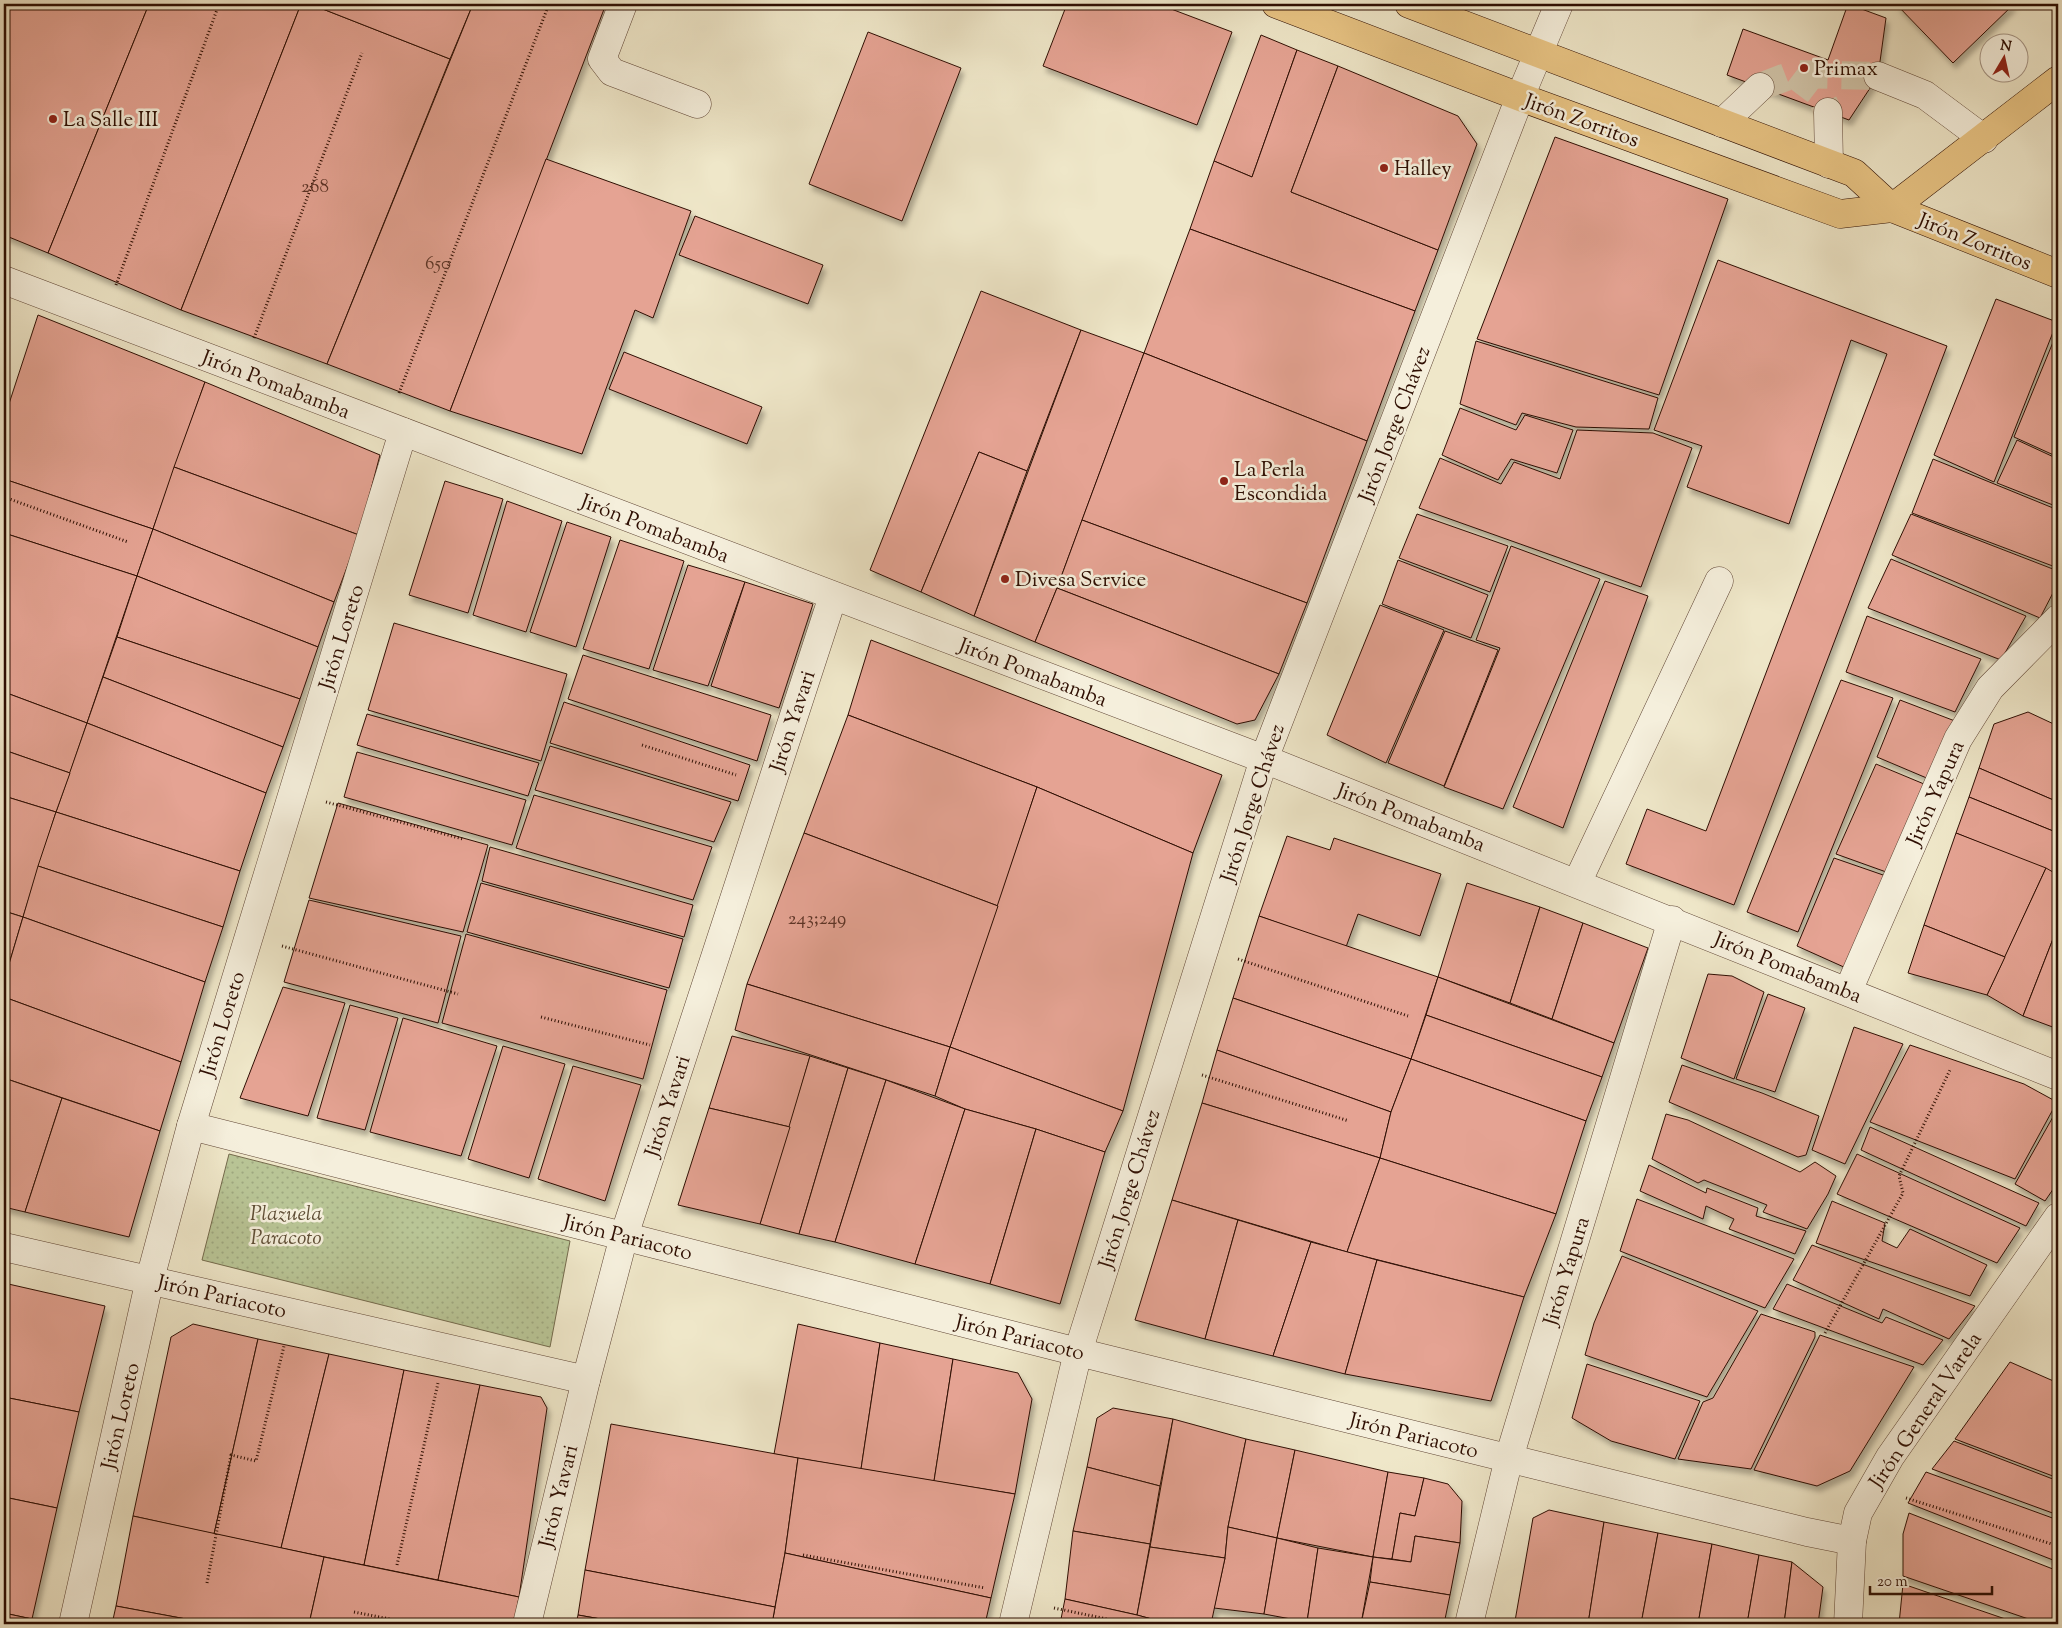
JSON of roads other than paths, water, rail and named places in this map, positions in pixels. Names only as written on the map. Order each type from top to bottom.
[{"type":"main road","name":"Jirón Zorritos","points":[[1276,4],[1520,97],[1840,214],[1892,208]]},
{"type":"main road","name":"Jirón Zorritos","points":[[1409,4],[1854,173],[1892,208],[2058,274]]},
{"type":"main road","points":[[1892,208],[2058,80]]},
{"type":"street","points":[[623,4],[602,59],[612,72],[697,104]]},
{"type":"street","name":"Jirón Jorge Chávez","points":[[1017,1606],[1078,1352],[1264,759],[1520,97],[1558,4]]},
{"type":"street","points":[[1878,76],[1925,95],[1984,138]]},
{"type":"street","points":[[1722,123],[1760,87]]},
{"type":"street","points":[[1828,112],[1829,164]]},
{"type":"street","name":"Jirón Pomabamba","points":[[4,280],[1264,759],[1672,920],[2058,1076]]},
{"type":"street","name":"Jirón Loreto","points":[[73,1624],[150,1279],[191,1126],[293,793],[394,429]]},
{"type":"street","points":[[1577,883],[1719,580]]},
{"type":"street","name":"Jirón Yavari","points":[[527,1624],[586,1380],[624,1236],[834,596]]},
{"type":"street","name":"Jirón Yapura","points":[[1848,991],[1958,739],[1990,688],[2058,619]]},
{"type":"street","name":"Jirón Yapura","points":[[1469,1624],[1510,1458],[1672,920]]},
{"type":"street","name":"Jirón Pariacoto","points":[[191,1126],[1078,1352],[1807,1532],[1852,1541]]},
{"type":"street","name":"Jirón General Varela","points":[[1848,1624],[1852,1541],[1858,1513],[1890,1457],[2058,1217]]},
{"type":"street","name":"Jirón Pariacoto","points":[[4,1247],[292,1311],[586,1380]]},
{"type":"tunnel","points":[[1794,74],[1819,93],[1828,112]]},
{"type":"tunnel","points":[[1760,87],[1794,74],[1878,76]]},
{"type":"place","name":"Primax","points":[[1804,68]]},
{"type":"place","name":"La Salle III","points":[[53,119]]},
{"type":"place","name":"Halley","points":[[1384,168]]},
{"type":"place","name":"La Perla Escondida","points":[[1224,481]]},
{"type":"place","name":"Divesa Service","points":[[1005,579]]},
{"type":"park label","name":"Plazuela Paracoto","points":[[286,1225]]}]
